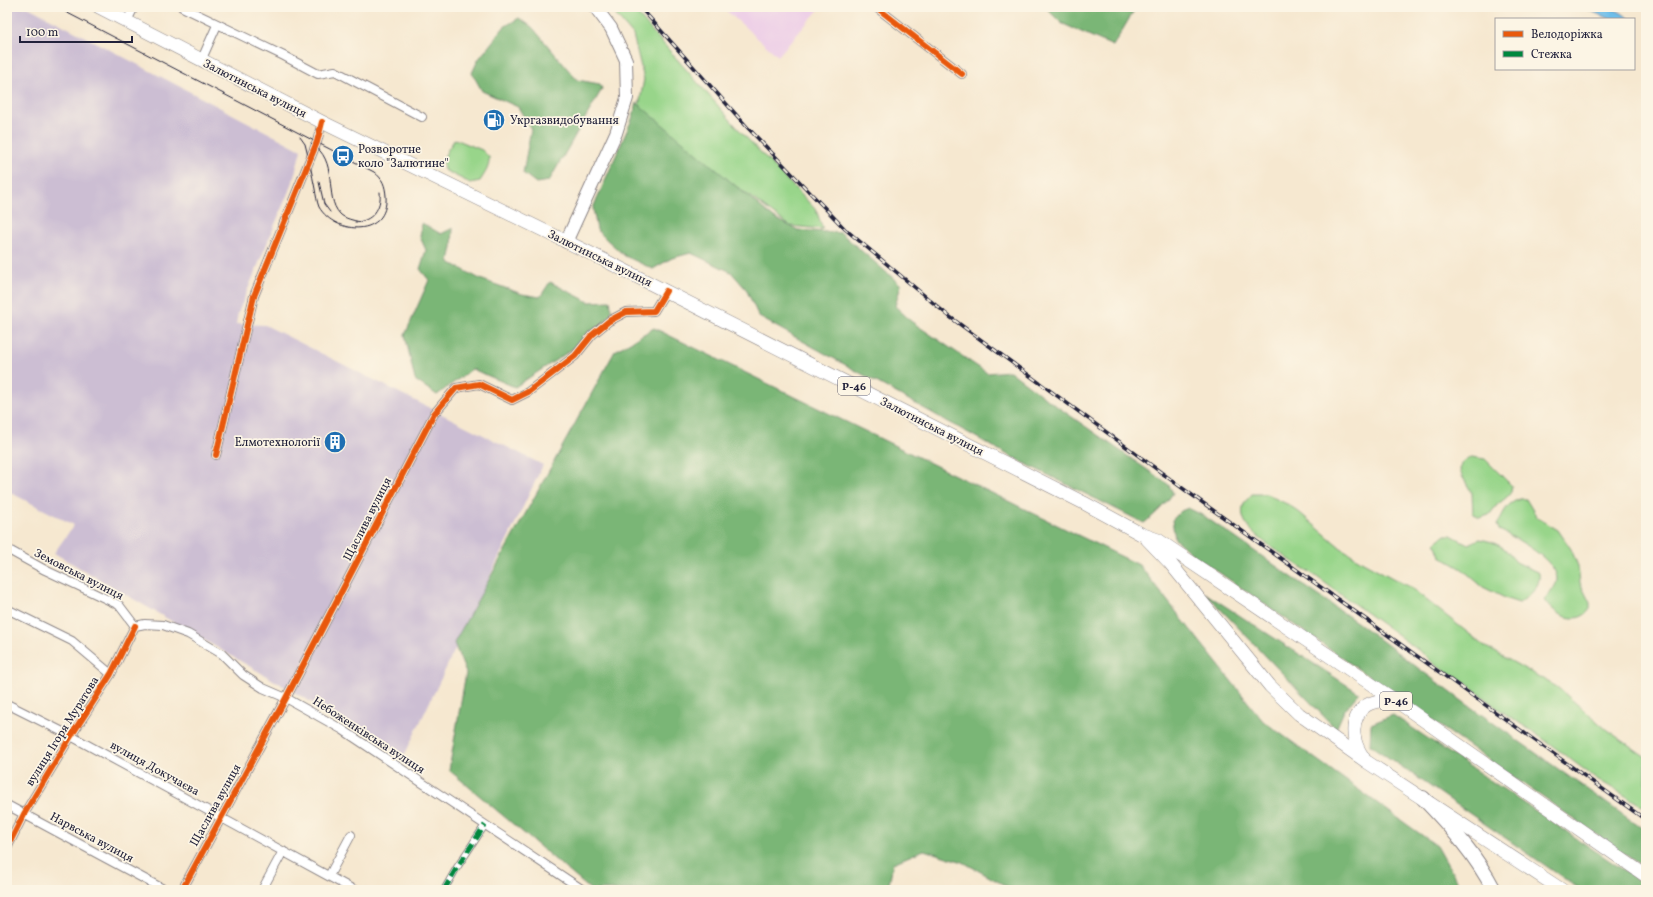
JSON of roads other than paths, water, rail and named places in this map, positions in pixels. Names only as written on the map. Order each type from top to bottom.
[{"type":"highway","points":[[1423,798],[1472,853],[1494,890]]},
{"type":"main road","name":"Залютинська вулиця","points":[[100,7],[201,61],[666,291],[1084,503],[1141,534]]},
{"type":"main road","points":[[566,242],[616,132],[627,98],[626,60],[612,28],[595,7]]},
{"type":"main road","name":"Р-46","points":[[1141,534],[1158,540],[1402,705],[1646,876]]},
{"type":"main road","name":"Р-46","points":[[1141,534],[1170,562],[1279,696],[1312,724],[1367,762],[1562,890]]},
{"type":"main road","points":[[1367,762],[1356,747],[1353,735],[1354,723],[1359,712],[1370,702],[1382,700],[1402,705]]},
{"type":"street","points":[[127,21],[134,7]]},
{"type":"street","points":[[182,7],[318,74],[335,71],[422,117]]},
{"type":"street","points":[[876,7],[962,74]]},
{"type":"street","points":[[201,61],[217,24]]},
{"type":"street","points":[[216,455],[254,296],[317,142],[322,122]]},
{"type":"street","name":"Щаслива вулиця","points":[[182,890],[286,698],[434,414],[456,388],[480,384],[512,400],[524,395],[575,356],[592,335],[604,325],[626,312],[654,311],[666,291]]},
{"type":"street","name":"Земовська вулиця","points":[[7,549],[45,570],[119,605],[135,626]]},
{"type":"street","points":[[7,609],[72,641],[111,674]]},
{"type":"street","name":"Небоженківська вулиця","points":[[135,626],[145,624],[163,625],[188,634],[222,654],[243,675],[263,688],[286,698],[343,730],[583,890]]},
{"type":"street","name":"вулиця Ігоря Муратова","points":[[7,848],[24,814],[71,736],[111,674],[135,626]]},
{"type":"street","name":"вулиця Докучаєва","points":[[7,704],[71,736],[284,851],[329,876],[342,887],[354,890]]},
{"type":"street","name":"Нарвська вулиця","points":[[7,805],[165,890]]},
{"type":"street","points":[[444,890],[485,825]]},
{"type":"street","points":[[329,876],[351,835]]},
{"type":"street","points":[[262,890],[284,851]]},
{"type":"water","points":[[1581,7],[1601,7],[1613,9],[1624,14],[1628,18],[1608,18]]},
{"type":"tram line","points":[[56,7],[374,172],[383,182],[386,196],[385,209],[379,219],[371,225],[360,228],[348,227],[327,217],[318,205],[305,144],[300,137]]},
{"type":"tram line","points":[[311,143],[320,150],[325,159],[335,207],[342,216],[360,222]]},
{"type":"tram line","points":[[319,182],[324,204],[330,212]]},
{"type":"tram line","points":[[355,222],[366,220],[375,213],[379,203],[380,192]]},
{"type":"railway","points":[[640,7],[748,128],[845,229],[950,317],[1185,490],[1646,820]]},
{"type":"place","name":"Укргазвидобування","points":[[494,120]]},
{"type":"place","name":"Розворотне коло \"Залютине\"","points":[[343,156]]},
{"type":"place","name":"Елмотехнології","points":[[335,442]]}]
